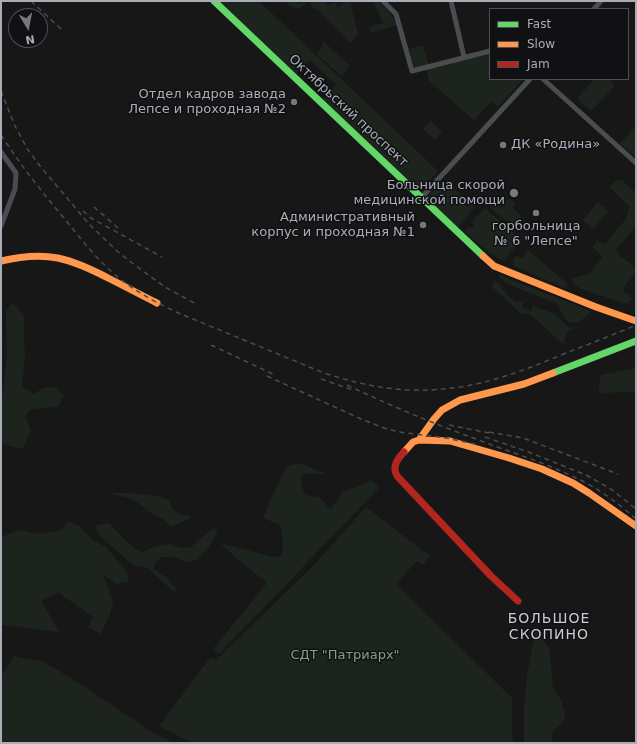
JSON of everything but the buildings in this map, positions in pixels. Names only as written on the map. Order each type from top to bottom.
[{"type":"street","name":"Октябрьский проспект","points":[[214,1],[494,266],[635,321]]},
{"type":"street","points":[[383,1],[396,14],[412,71],[489,51]]},
{"type":"street","points":[[451,1],[464,57]]},
{"type":"street","points":[[422,198],[529,80]]},
{"type":"street","points":[[544,80],[636,163]]},
{"type":"street","points":[[1,152],[16,173],[15,189],[1,226]]},
{"type":"street","points":[[1,261],[36,256],[68,260],[90,268],[157,302]]},
{"type":"street","points":[[419,440],[442,410],[460,400],[524,384],[636,341]]},
{"type":"street","points":[[518,600],[490,576],[395,473],[397,459],[413,442],[419,440],[442,440],[457,443],[542,469],[567,480],[589,493],[636,526]]},
{"type":"green space","points":[[217,1],[259,1],[438,171],[418,192],[322,100],[336,85],[310,60],[295,75]]},
{"type":"green space","points":[[286,1],[296,1],[300,4],[303,1],[306,4],[301,8],[295,8],[290,6]]},
{"type":"green space","points":[[313,1],[326,1],[327,5],[336,2],[338,9],[343,3],[350,1],[358,34],[350,43],[318,10],[310,4]]},
{"type":"green space","points":[[373,1],[378,1],[384,7],[397,25],[371,33],[369,27],[383,23]]},
{"type":"green space","points":[[323,41],[350,66],[341,76],[317,54],[321,49]]},
{"type":"green space","points":[[423,45],[429,66],[489,51],[489,80],[522,80],[498,107],[492,101],[474,120],[429,81],[426,67],[416,70],[409,49]]},
{"type":"green space","points":[[594,80],[610,80],[613,83],[614,87],[592,110],[579,101],[578,97]]},
{"type":"green space","points":[[431,121],[442,132],[435,140],[423,129]]},
{"type":"green space","points":[[636,126],[636,157],[620,144]]},
{"type":"green space","points":[[444,180],[475,207],[458,227],[429,201],[428,196]]},
{"type":"green space","points":[[617,180],[622,180],[636,193],[636,226],[616,250],[620,256],[636,267],[634,274],[625,285],[623,292],[629,295],[632,299],[628,303],[581,289],[573,284],[572,279],[590,272],[603,258],[593,247],[597,240],[600,243],[605,244],[626,219],[629,206],[609,187]]},
{"type":"green space","points":[[492,199],[502,207],[508,199],[514,202],[515,206],[513,207],[521,216],[513,226],[487,205]]},
{"type":"green space","points":[[598,202],[609,211],[593,229],[583,220]]},
{"type":"green space","points":[[485,208],[522,240],[503,261],[487,251],[464,232],[468,227],[472,228],[474,225],[472,222]]},
{"type":"green space","points":[[528,250],[568,284],[564,288],[513,266],[514,258],[517,256],[522,258]]},
{"type":"green space","points":[[501,275],[591,311],[581,320],[574,323],[570,322],[563,316],[558,304],[508,284],[498,276]]},
{"type":"green space","points":[[493,280],[499,284],[515,302],[524,301],[522,307],[531,311],[533,306],[555,314],[568,327],[573,328],[583,325],[568,331],[563,344],[531,315],[528,313],[521,314],[493,288]]},
{"type":"green space","points":[[12,303],[24,317],[25,357],[22,387],[34,394],[43,388],[55,387],[64,396],[58,407],[31,409],[25,417],[31,430],[23,449],[2,444],[1,455],[1,405],[7,359],[6,311]]},
{"type":"green space","points":[[636,368],[636,392],[598,393],[601,375]]},
{"type":"green space","points":[[299,463],[327,474],[302,474],[301,484],[305,495],[319,497],[330,509],[339,499],[342,492],[355,488],[371,480],[379,488],[219,654],[213,649],[267,583],[220,543],[273,557],[282,556],[283,540],[280,525],[263,518],[286,467]]},
{"type":"green space","points":[[111,494],[156,496],[169,500],[176,512],[191,516],[190,518],[172,527],[163,519],[149,512],[130,498]]},
{"type":"green space","name":"СДТ \"Патриарх\"","points":[[366,507],[424,552],[426,551],[430,557],[423,565],[417,561],[396,584],[512,698],[513,743],[196,743],[182,738],[159,726],[210,658],[216,660],[315,564]]},
{"type":"green space","points":[[67,521],[79,526],[94,541],[106,547],[127,572],[129,582],[116,584],[103,574],[113,602],[109,617],[101,634],[88,627],[93,617],[59,593],[41,600],[59,632],[1,625],[1,537],[19,530],[37,534],[62,530]]},
{"type":"green space","points":[[109,523],[130,545],[142,553],[148,549],[161,545],[171,544],[181,548],[191,547],[213,528],[217,530],[217,534],[207,550],[196,560],[187,562],[173,557],[161,557],[154,564],[154,569],[169,580],[176,589],[175,593],[148,568],[133,565],[100,536],[95,529],[97,525]]},
{"type":"green space","points":[[536,627],[549,648],[553,688],[561,700],[565,713],[564,721],[552,732],[552,743],[524,743],[524,708],[527,676]]},
{"type":"green space","points":[[14,656],[44,662],[79,683],[155,734],[175,743],[1,743],[1,676]]},
{"type":"railway","points":[[31,1],[61,29]]},
{"type":"railway","points":[[1,91],[15,126],[28,150],[89,224],[132,263],[165,287],[196,304]]},
{"type":"railway","points":[[1,135],[31,177],[96,257],[132,288],[176,312],[324,373],[356,382],[388,388],[410,390],[452,388],[471,385],[509,375],[636,325]]},
{"type":"railway","points":[[94,207],[118,228]]},
{"type":"railway","points":[[83,211],[91,218],[162,257]]},
{"type":"railway","points":[[211,345],[275,375]]},
{"type":"railway","points":[[267,376],[384,428],[399,432],[446,438],[475,444]]},
{"type":"railway","points":[[321,379],[353,390]]},
{"type":"railway","points":[[347,385],[427,420],[564,472],[600,491],[636,519]]},
{"type":"railway","points":[[449,425],[494,434]]},
{"type":"railway","points":[[489,432],[523,438],[618,474]]},
{"type":"railway","points":[[485,437],[531,453],[586,475],[611,489],[636,509]]},
{"type":"traffic: fast","points":[[214,1],[483,256]]},
{"type":"traffic: fast","points":[[553,373],[636,341]]},
{"type":"traffic: slow","points":[[1,261],[32,256],[45,256],[70,261],[96,272],[157,303]]},
{"type":"traffic: slow","points":[[483,256],[494,266],[596,307],[636,321]]},
{"type":"traffic: slow","points":[[404,452],[413,442],[419,440],[442,410],[460,400],[524,384],[553,373]]},
{"type":"traffic: slow","points":[[419,440],[450,441],[542,469],[573,483],[636,526]]},
{"type":"traffic: jam","points":[[404,452],[399,458],[395,467],[398,477],[491,576],[518,601]]},
{"type":"place","name":"Отдел кадров завода Лепсе и проходная №2","points":[[294,102]]},
{"type":"place","name":"ДК «Родина»","points":[[503,145]]},
{"type":"place","name":"Больница скорой медицинской помощи","points":[[514,193]]},
{"type":"place","name":"горбольница № 6 \"Лепсе\"","points":[[536,213]]},
{"type":"place","name":"Административный корпус и проходная №1","points":[[423,225]]},
{"type":"district","name":"БОЛЬШОЕ СКОПИНО","points":[[549,628]]}]
